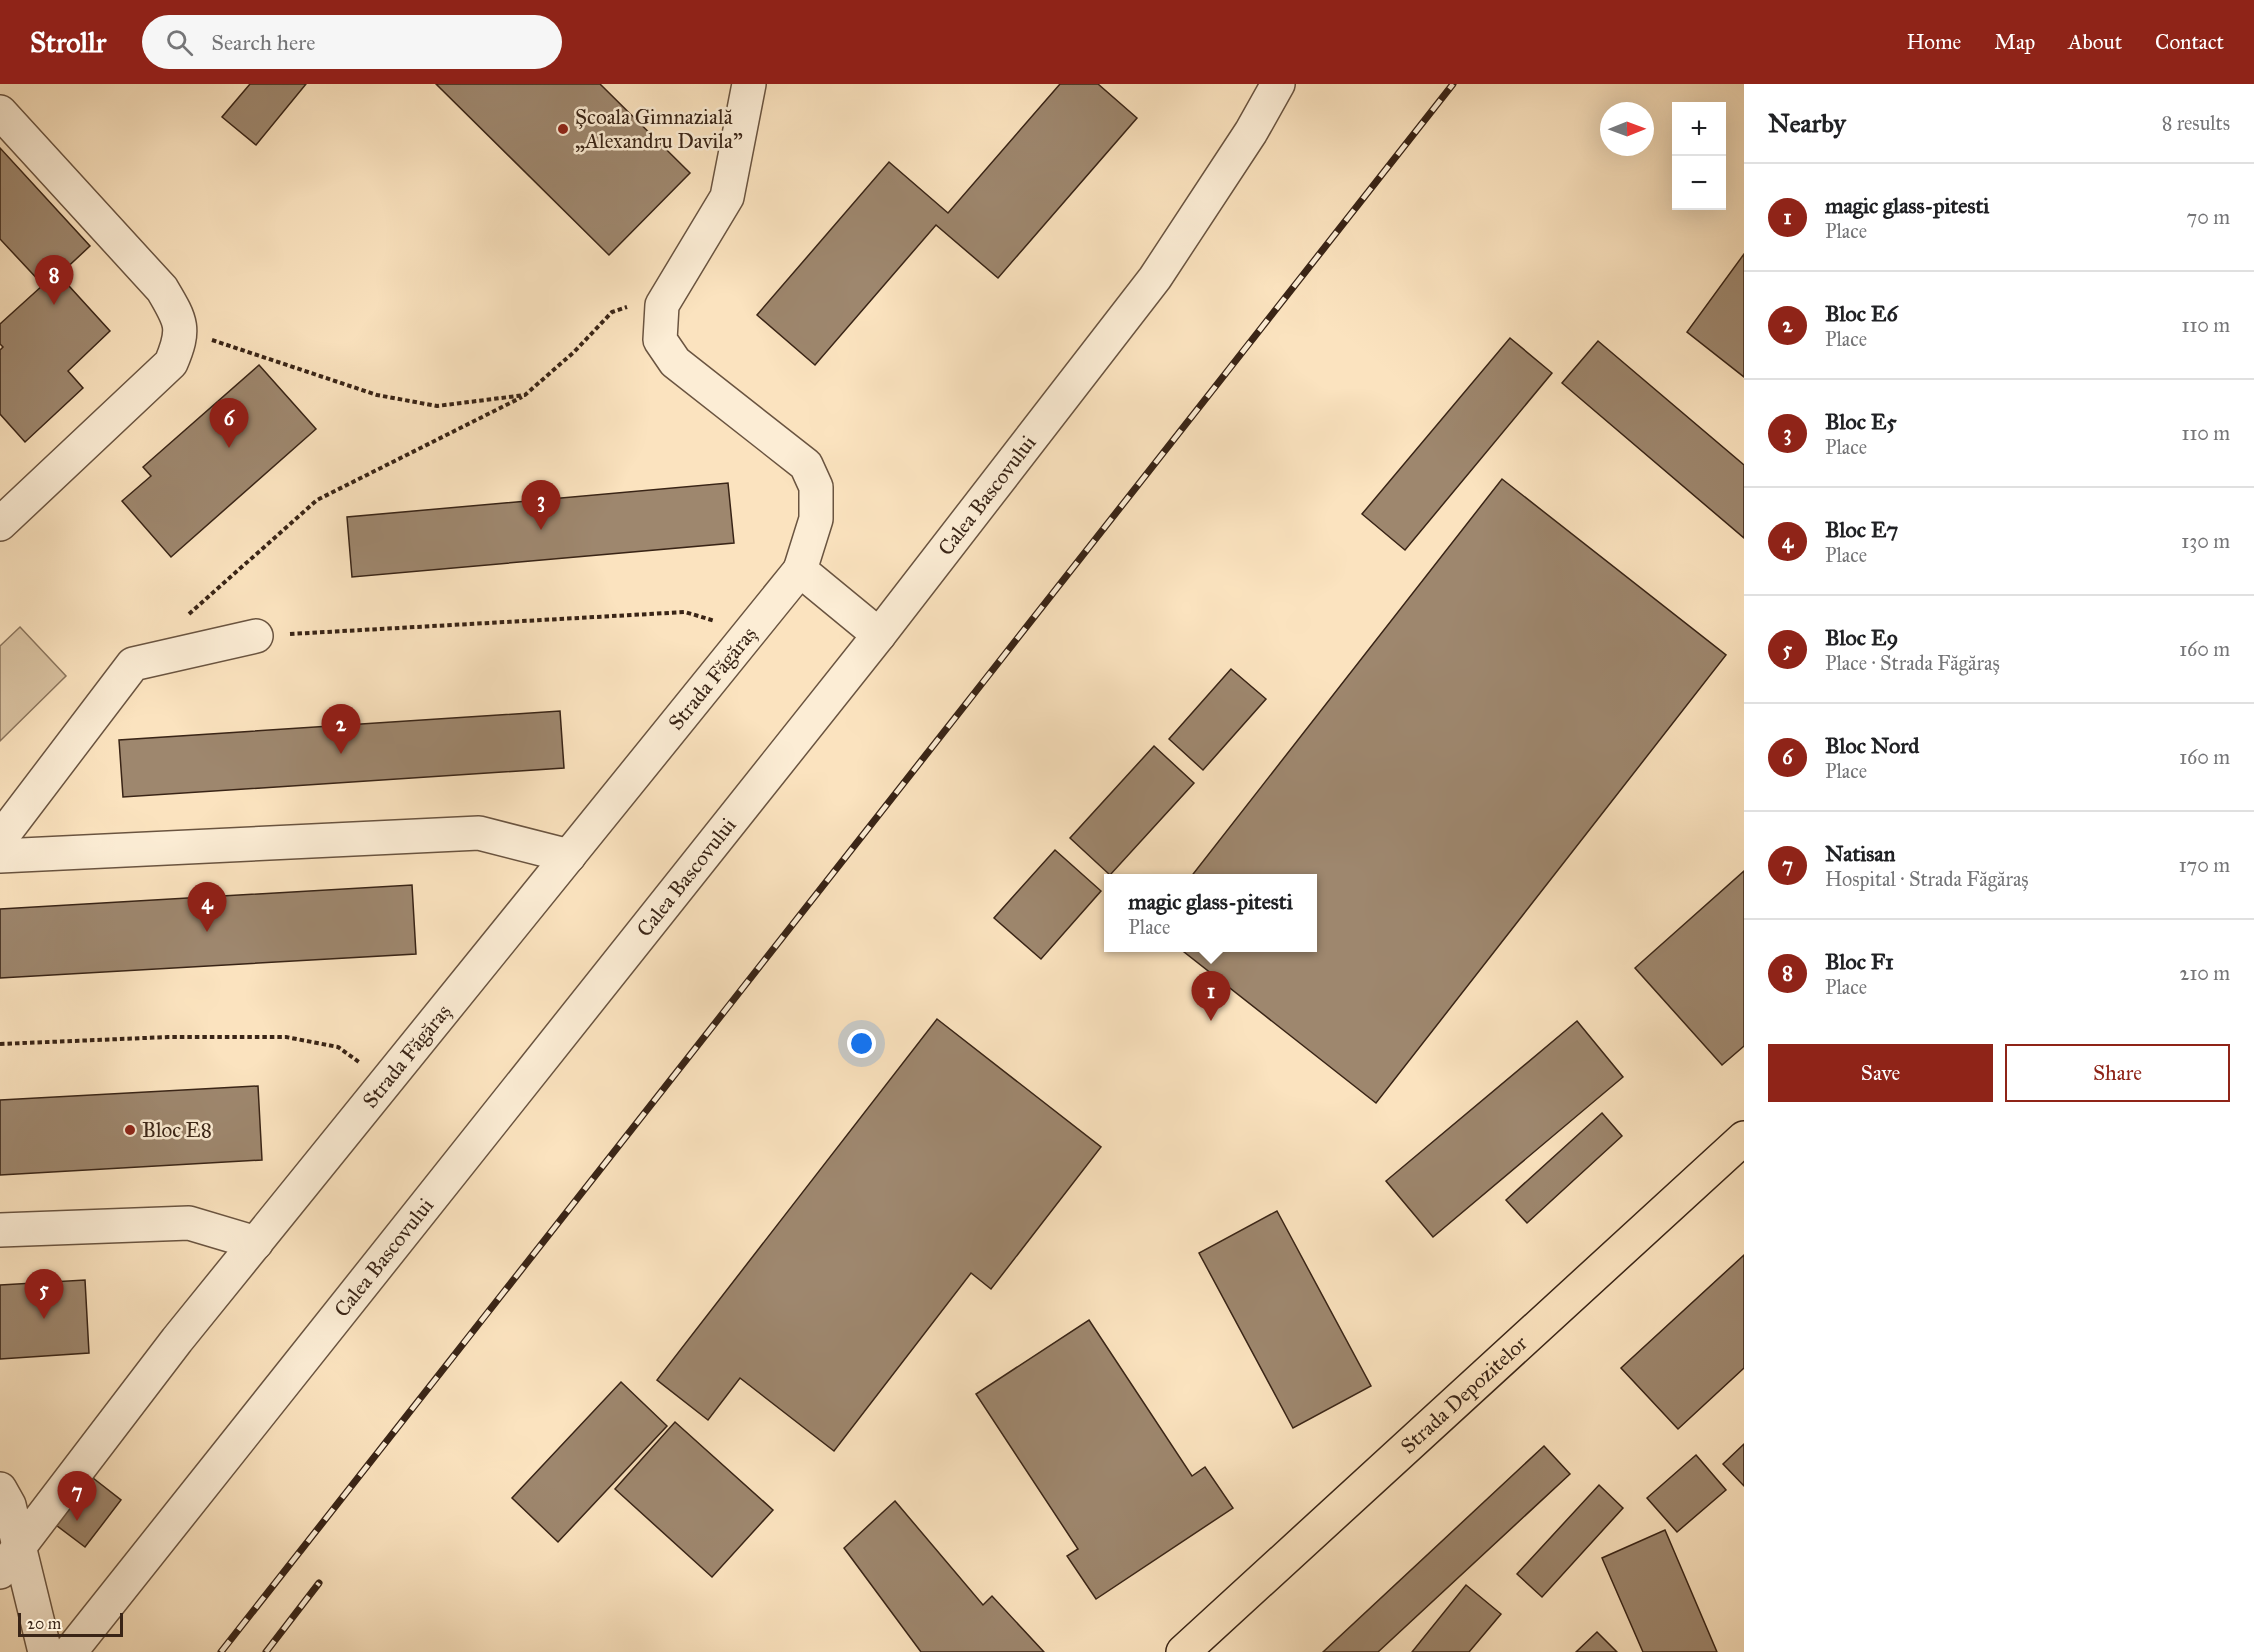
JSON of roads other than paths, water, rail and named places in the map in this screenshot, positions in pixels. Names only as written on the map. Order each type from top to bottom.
[{"type":"main road","name":"Strada Depozitelor","points":[[1183,1652],[1744,1138]]},
{"type":"street","name":"Strada Făgăraș","points":[[0,1572],[177,1340],[800,570],[816,519],[816,487],[806,465],[675,362],[660,340],[662,305],[727,197],[749,84]]},
{"type":"street","name":"Calea Bascovului","points":[[70,1652],[879,635],[1155,278],[1251,132],[1278,84]]},
{"type":"street","points":[[0,112],[162,290],[178,317],[180,330],[180,340],[171,363],[0,524]]},
{"type":"street","points":[[800,570],[879,635]]},
{"type":"street","points":[[0,839],[133,664],[256,636]]},
{"type":"street","points":[[0,856],[479,833],[569,856]]},
{"type":"street","points":[[0,1230],[189,1223],[256,1243]]},
{"type":"street","points":[[0,1489],[9,1505],[45,1652]]},
{"type":"railway","points":[[221,1652],[1453,84]]},
{"type":"railway","points":[[266,1652],[319,1583]]},
{"type":"place","name":"Școala Gimnazială „Alexandru Davila”","points":[[563,129]]},
{"type":"place","name":"Bloc F1","points":[[54,305]]},
{"type":"place","name":"Bloc Nord","points":[[229,448]]},
{"type":"place","name":"Bloc E5","points":[[541,530]]},
{"type":"place","name":"Bloc E6","points":[[341,754]]},
{"type":"place","name":"Bloc E7","points":[[207,932]]},
{"type":"place","name":"magic glass-pitesti","points":[[1211,1021]]},
{"type":"place","name":"Bloc E8","points":[[130,1130]]},
{"type":"place","name":"Bloc E9","points":[[44,1319]]},
{"type":"place","name":"Natisan","points":[[77,1521]]}]
